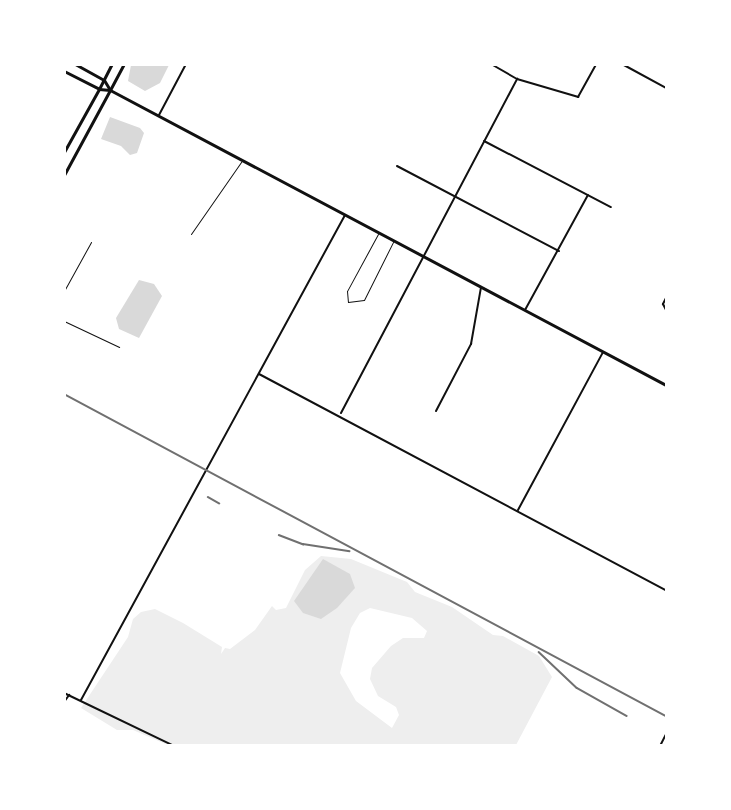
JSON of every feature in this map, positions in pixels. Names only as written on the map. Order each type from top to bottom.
[{"type":"main road","points":[[75,64],[104,80],[110,90]]},
{"type":"main road","points":[[64,152],[112,64]]},
{"type":"main road","points":[[64,175],[124,64]]},
{"type":"main road","points":[[64,71],[99,89],[110,90],[158,115],[666,386]]},
{"type":"street","points":[[158,115],[186,64]]},
{"type":"street","points":[[491,64],[517,79],[578,97],[596,64]]},
{"type":"street","points":[[622,64],[666,88]]},
{"type":"street","points":[[341,413],[517,79]]},
{"type":"street","points":[[484,141],[611,207]]},
{"type":"street","points":[[398,165],[559,251]]},
{"type":"street","points":[[525,310],[588,195]]},
{"type":"street","points":[[81,700],[346,215]]},
{"type":"street","points":[[436,411],[471,344],[481,287]]},
{"type":"street","points":[[666,298],[663,304],[666,310]]},
{"type":"street","points":[[517,512],[603,352]]},
{"type":"street","points":[[259,374],[666,590]]},
{"type":"street","points":[[64,693],[174,746]]},
{"type":"street","points":[[64,702],[69,695]]},
{"type":"street","points":[[660,746],[666,734]]},
{"type":"lane","points":[[191,234],[242,160]]},
{"type":"lane","points":[[379,233],[346,291],[348,302],[363,300],[394,241]]},
{"type":"lane","points":[[64,291],[91,242]]},
{"type":"lane","points":[[64,321],[119,347]]},
{"type":"shaded area","points":[[131,64],[169,65],[160,83],[145,91],[128,81]]},
{"type":"shaded area","points":[[110,117],[140,128],[144,133],[137,153],[130,155],[121,146],[101,139]]},
{"type":"shaded area","points":[[139,280],[154,284],[162,296],[139,338],[119,329],[116,318]]},
{"type":"shaded area","points":[[321,556],[351,559],[407,582],[415,592],[452,607],[493,635],[503,636],[539,656],[552,677],[516,745],[168,745],[133,730],[117,730],[81,708],[128,637],[133,619],[141,612],[155,609],[183,623],[222,647],[221,654],[225,648],[230,649],[255,630],[272,606],[276,610],[286,608],[305,570]],"holes":[[[370,608],[412,618],[427,631],[424,638],[403,638],[391,646],[372,668],[370,679],[378,696],[396,707],[399,715],[392,728],[356,701],[340,673],[351,628],[360,613]]]},
{"type":"shaded area","points":[[323,559],[350,574],[355,588],[337,608],[321,619],[303,613],[294,601]]},
{"type":"railway","points":[[64,394],[666,716]]},
{"type":"railway","points":[[208,497],[219,503]]},
{"type":"railway","points":[[279,535],[303,544],[349,551]]},
{"type":"railway","points":[[539,652],[577,688],[627,716]]}]
